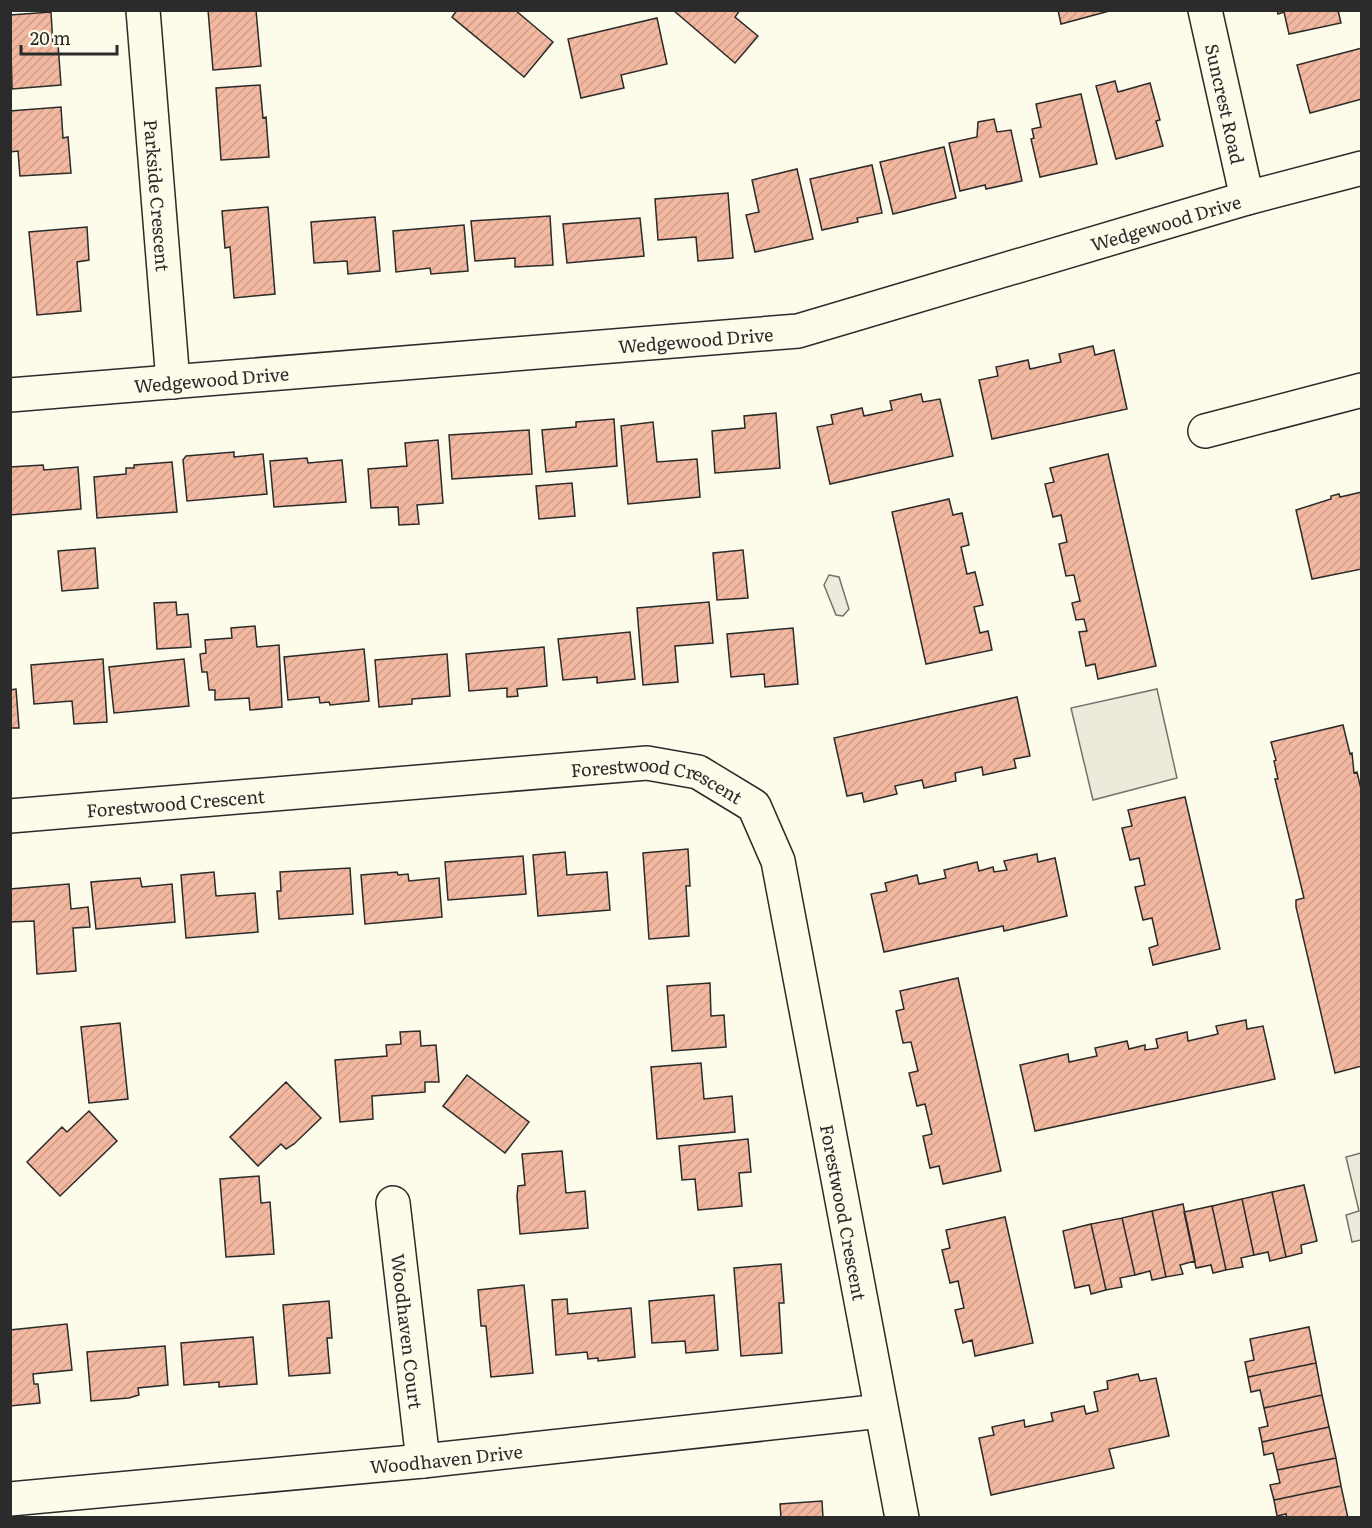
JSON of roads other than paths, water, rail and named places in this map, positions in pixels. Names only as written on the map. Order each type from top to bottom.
[{"type":"street","name":"Parkside Crescent","points":[[142,10],[173,382]]},
{"type":"street","name":"Suncrest Road","points":[[1205,10],[1247,198]]},
{"type":"street","name":"Wedgewood Drive","points":[[10,395],[798,331],[1247,198],[1362,168]]},
{"type":"street","points":[[1205,431],[1362,390]]},
{"type":"street","name":"Forestwood Crescent","points":[[10,816],[647,763],[698,772],[754,806],[778,861],[902,1518]]},
{"type":"street","name":"Woodhaven Court","points":[[393,1203],[423,1461]]},
{"type":"street","name":"Woodhaven Drive","points":[[10,1499],[423,1461],[880,1411]]}]
